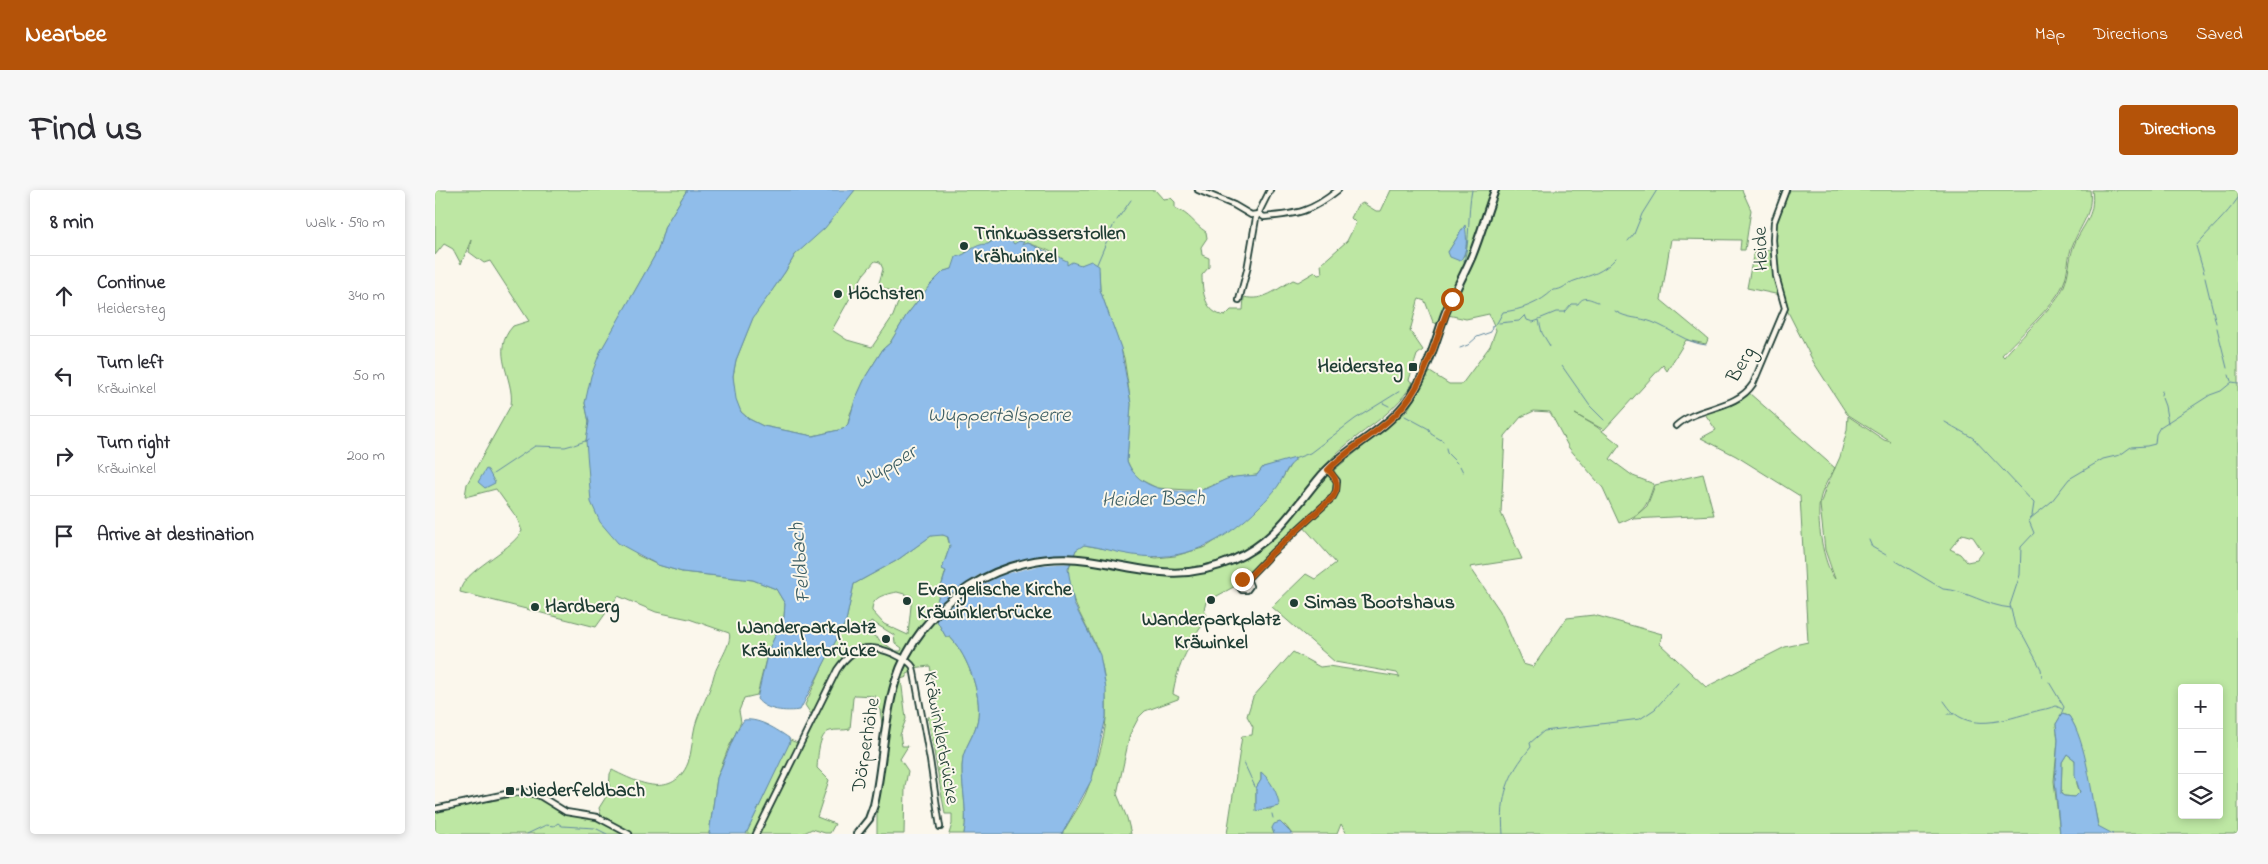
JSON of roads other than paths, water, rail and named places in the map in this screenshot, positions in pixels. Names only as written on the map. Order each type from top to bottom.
[{"type":"main road","points":[[1328,470],[1343,455],[1396,414],[1415,391],[1427,367],[1452,299],[1472,256],[1495,190]]},
{"type":"main road","name":"Dörperhöhe","points":[[857,834],[867,821],[874,806],[890,703],[905,659],[919,635],[933,617],[963,590],[1001,570],[1045,560],[1090,560],[1163,573],[1196,571],[1227,562],[1249,551],[1274,533],[1294,513],[1328,470]]},
{"type":"street","points":[[1198,190],[1234,205],[1251,215],[1259,214],[1264,217],[1300,214],[1320,204],[1338,190]]},
{"type":"street","points":[[1239,300],[1247,270],[1255,221],[1270,190]]},
{"type":"street","name":"Heide","points":[[1785,308],[1777,276],[1773,240],[1774,222],[1786,190]]},
{"type":"street","name":"Berg","points":[[1676,426],[1686,419],[1747,393],[1785,308]]},
{"type":"street","points":[[1247,579],[1284,541],[1333,497],[1337,489],[1336,479],[1328,470]]},
{"type":"street","points":[[756,834],[841,664],[853,653],[867,647],[879,648],[905,659]]},
{"type":"street","name":"Kräwinklerbrücke","points":[[905,659],[914,670],[940,827]]},
{"type":"street","points":[[435,808],[527,792],[540,796],[566,812],[597,816],[629,834]]},
{"type":"water","name":"Wuppertalsperre","points":[[687,190],[855,190],[825,228],[795,255],[753,318],[736,360],[733,376],[736,399],[741,412],[749,419],[763,426],[813,436],[843,429],[848,424],[855,400],[866,376],[883,349],[890,343],[906,316],[930,285],[944,271],[952,269],[956,257],[994,240],[1011,240],[1014,244],[1019,241],[1024,242],[1022,245],[1028,243],[1067,261],[1067,265],[1072,262],[1081,265],[1091,261],[1099,266],[1100,290],[1121,348],[1131,404],[1127,461],[1132,471],[1139,478],[1148,484],[1168,490],[1201,490],[1230,478],[1257,475],[1263,467],[1295,458],[1295,461],[1287,469],[1272,494],[1247,519],[1233,530],[1203,547],[1186,553],[1152,557],[1084,545],[1076,550],[1068,569],[1074,604],[1100,655],[1106,689],[1106,717],[1092,779],[1062,834],[964,834],[965,815],[962,766],[964,753],[976,726],[978,704],[976,691],[969,667],[963,655],[950,637],[946,637],[930,613],[937,601],[946,571],[942,569],[950,546],[948,537],[943,535],[931,536],[896,561],[854,584],[846,621],[800,710],[783,711],[766,706],[757,699],[768,651],[784,617],[785,604],[776,589],[753,580],[682,572],[658,565],[618,543],[600,522],[591,502],[586,441],[589,422],[585,403],[591,376],[600,352],[658,250],[665,226]]},
{"type":"water","points":[[1465,225],[1466,249],[1460,261],[1450,257],[1448,252]]},
{"type":"water","points":[[486,469],[495,483],[485,488],[478,482]]},
{"type":"water","points":[[2062,714],[2069,716],[2075,726],[2084,754],[2098,826],[2113,834],[2060,834],[2055,781],[2058,740],[2056,724]],"holes":[[[2067,754],[2075,760],[2075,776],[2080,792],[2075,797],[2064,796],[2061,794],[2062,762]]]},
{"type":"water","points":[[744,720],[768,725],[789,738],[790,742],[746,834],[709,834],[717,778],[737,730]]},
{"type":"water","points":[[1261,772],[1273,788],[1279,806],[1256,811],[1256,788],[1261,780]]},
{"type":"water","points":[[1280,822],[1292,834],[1274,834],[1272,828],[1274,824]]},
{"type":"waterway","name":"Heider Bach","points":[[1464,261],[1472,190]]},
{"type":"waterway","points":[[1628,241],[1634,234],[1642,214],[1657,190]]},
{"type":"waterway","points":[[2204,273],[2196,246],[2238,198]]},
{"type":"waterway","points":[[1117,220],[1131,200]]},
{"type":"waterway","points":[[1097,264],[1114,224]]},
{"type":"waterway","points":[[1460,348],[1468,345],[1477,337],[1491,332],[1492,326],[1497,323],[1503,312],[1517,310],[1536,302],[1553,290],[1601,270],[1616,258]]},
{"type":"waterway","points":[[2205,278],[2216,323]]},
{"type":"waterway","points":[[1539,319],[1556,312],[1565,312],[1572,304],[1578,304],[1582,299],[1598,302]]},
{"type":"waterway","points":[[1615,311],[1652,322],[1692,342],[1706,345]]},
{"type":"waterway","points":[[1499,323],[1519,321],[1525,315],[1527,320],[1533,322],[1539,320],[1542,333],[1550,346]]},
{"type":"waterway","points":[[2217,328],[2227,368]]},
{"type":"waterway","points":[[1562,366],[1590,406],[1604,420]]},
{"type":"waterway","points":[[2229,375],[2231,381]]},
{"type":"waterway","points":[[2042,677],[2041,669],[2024,637],[2015,626],[2010,605],[2020,575],[2021,547],[2034,533],[2029,521],[2051,502],[2069,479],[2103,459],[2120,455],[2131,447],[2155,444],[2156,434],[2160,427],[2210,395],[2221,391],[2232,382],[2238,383]]},
{"type":"waterway","name":"Heider Bach","points":[[1294,459],[1310,453],[1355,419],[1400,391]]},
{"type":"waterway","points":[[2161,395],[2162,391]]},
{"type":"waterway","points":[[2162,398],[2168,423]]},
{"type":"waterway","points":[[1383,403],[1389,406]]},
{"type":"waterway","points":[[1405,416],[1429,429],[1431,434],[1443,441]]},
{"type":"waterway","points":[[1945,422],[1973,438],[2034,503],[2032,516]]},
{"type":"waterway","points":[[574,445],[588,440]]},
{"type":"waterway","points":[[493,474],[535,446],[565,447],[572,445]]},
{"type":"waterway","points":[[1446,448],[1447,453],[1457,463]]},
{"type":"waterway","points":[[1460,466],[1463,472]]},
{"type":"waterway","points":[[1869,540],[1872,547],[1886,555]]},
{"type":"waterway","points":[[1896,561],[1943,589],[1960,592],[2002,607],[2011,608]]},
{"type":"waterway","points":[[2049,682],[2064,707],[2060,717]]},
{"type":"waterway","points":[[1503,834],[1504,797],[1516,767],[1531,747],[1530,743],[1544,731],[1640,719],[1655,709],[1678,683]]},
{"type":"waterway","points":[[1944,701],[1954,713],[1964,719],[1975,722],[1999,721],[2045,709]]},
{"type":"waterway","points":[[2046,709],[2056,706],[2062,709]]},
{"type":"waterway","points":[[1947,714],[1954,714]]},
{"type":"waterway","points":[[1244,763],[1256,789]]},
{"type":"waterway","points":[[1272,814],[1273,818]]},
{"type":"waterway","name":"Feldbach","points":[[527,834],[546,825],[554,826],[558,823],[562,826],[595,828],[607,834]]},
{"type":"place","name":"Trinkwasserstollen Krähwinkel","points":[[964,246]]},
{"type":"place","name":"Höchsten","points":[[838,294]]},
{"type":"place","name":"Heidersteg","points":[[1413,367]]},
{"type":"place","name":"Wanderparkplatz Kräwinkel","points":[[1211,600]]},
{"type":"place","name":"Evangelische Kirche Kräwinklerbrücke","points":[[907,601]]},
{"type":"place","name":"Simas Bootshaus","points":[[1294,603]]},
{"type":"place","name":"Hardberg","points":[[535,607]]},
{"type":"place","name":"Wanderparkplatz Kräwinklerbrücke","points":[[886,639]]},
{"type":"place","name":"Niederfeldbach","points":[[510,791]]},
{"type":"water label","name":"Wupper","points":[[886,468]]}]
